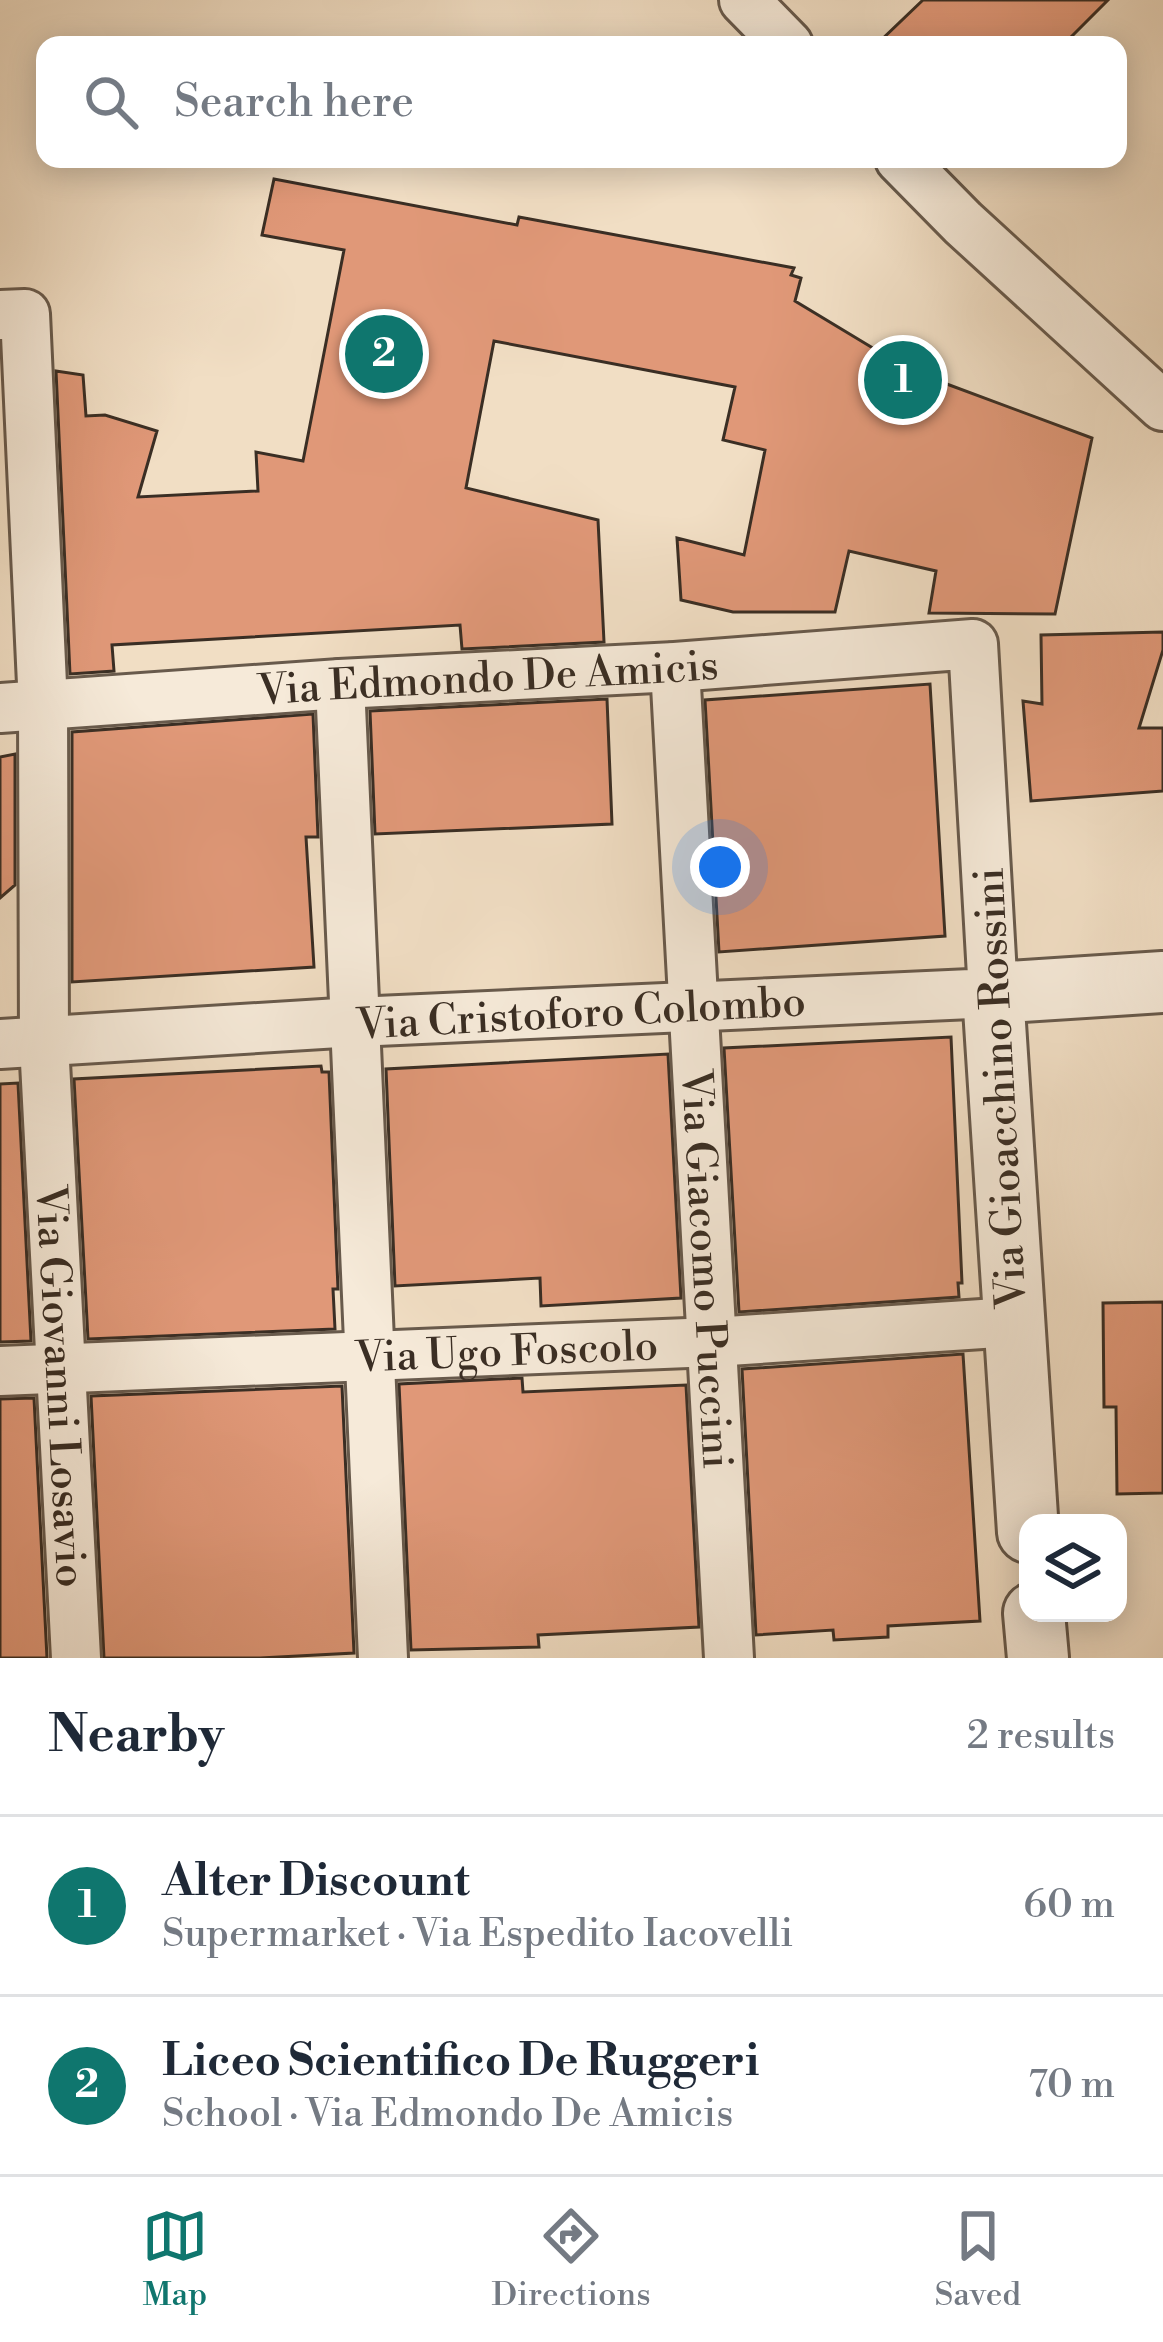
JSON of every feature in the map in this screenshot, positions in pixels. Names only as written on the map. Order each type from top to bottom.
[{"type":"street","points":[[744,0],[779,36]]},
{"type":"street","points":[[909,168],[1163,406]]},
{"type":"street","name":"Via Giovanni Losavio","points":[[12,315],[22,707],[22,1044],[61,1371],[76,1658]]},
{"type":"street","name":"Via Edmondo De Amicis","points":[[22,707],[973,644]]},
{"type":"street","name":"Via Gioacchino Rossini","points":[[973,644],[1027,1514]]},
{"type":"street","name":"Via Giacomo Puccini","points":[[675,667],[729,1658]]},
{"type":"street","points":[[340,684],[383,1658]]},
{"type":"street","name":"Via Cristoforo Colombo","points":[[22,1044],[355,1022],[1163,982]]},
{"type":"street","name":"Via Ugo Foscolo","points":[[0,1371],[713,1342],[1012,1322]]},
{"type":"street","points":[[1035,1622],[1038,1658]]},
{"type":"building","points":[[923,0],[1108,0],[1072,36],[885,36]]},
{"type":"building","points":[[274,179],[517,225],[519,217],[794,268],[791,275],[801,278],[795,301],[891,359],[1092,438],[1055,614],[929,613],[936,571],[849,551],[835,612],[733,612],[681,600],[677,538],[744,555],[765,450],[723,440],[735,387],[494,341],[466,488],[598,520],[604,642],[462,649],[460,625],[112,645],[114,671],[70,674],[56,371],[83,375],[86,416],[105,415],[157,431],[138,497],[258,491],[256,452],[303,461],[344,250],[262,235]]},
{"type":"building","points":[[1163,632],[1163,650],[1139,728],[1163,728],[1163,791],[1031,801],[1023,701],[1042,704],[1041,635]]},
{"type":"building","points":[[930,684],[945,936],[719,952],[705,700]]},
{"type":"building","points":[[607,699],[612,824],[375,834],[370,711]]},
{"type":"building","points":[[313,714],[318,837],[306,837],[314,967],[72,982],[72,732]]},
{"type":"building","points":[[15,754],[15,885],[0,898],[0,757]]},
{"type":"building","points":[[951,1037],[959,1297],[739,1312],[724,1048]]},
{"type":"building","points":[[668,1054],[681,1298],[541,1306],[540,1278],[395,1286],[386,1069]]},
{"type":"building","points":[[321,1066],[322,1072],[329,1072],[338,1289],[333,1289],[335,1329],[88,1339],[74,1079]]},
{"type":"building","points":[[18,1083],[31,1341],[0,1342],[0,1084]]},
{"type":"building","points":[[1163,1302],[1163,1493],[1117,1494],[1116,1407],[1104,1407],[1103,1303]]},
{"type":"building","points":[[963,1354],[980,1621],[888,1626],[888,1637],[834,1640],[833,1630],[756,1635],[742,1369]]},
{"type":"building","points":[[522,1378],[523,1392],[686,1385],[699,1627],[538,1635],[539,1647],[411,1650],[399,1384]]},
{"type":"building","points":[[342,1386],[354,1653],[104,1658],[91,1396]]},
{"type":"building","points":[[34,1398],[47,1658],[0,1658],[0,1399]]},
{"type":"place","name":"Liceo Scientifico De Ruggeri","points":[[384,354]]},
{"type":"place","name":"Alter Discount","points":[[903,380]]}]
